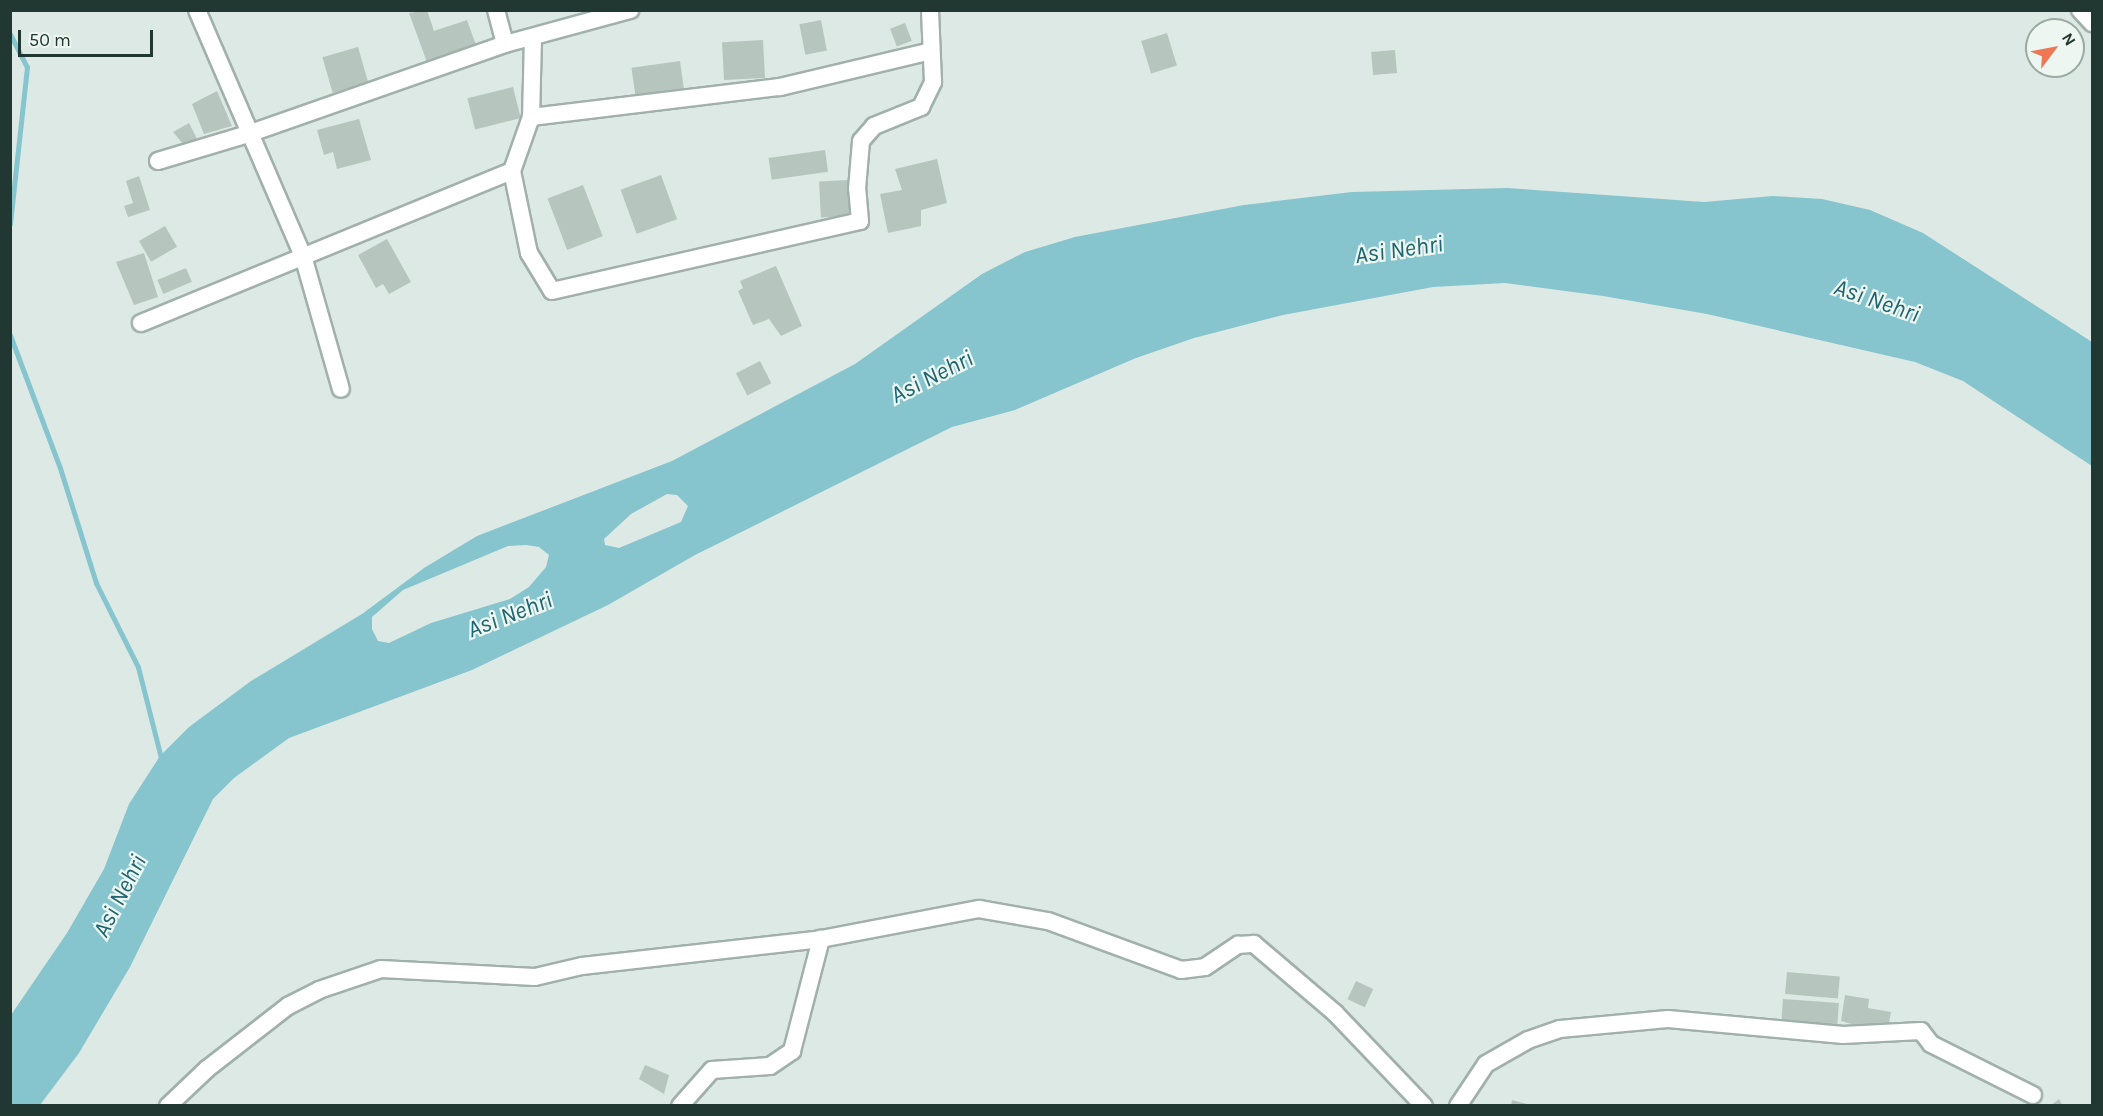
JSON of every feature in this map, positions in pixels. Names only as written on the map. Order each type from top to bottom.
[{"type":"street","points":[[197,10],[248,134],[303,256],[341,389]]},
{"type":"street","points":[[496,10],[505,44]]},
{"type":"street","points":[[158,161],[248,134],[505,44],[630,10]]},
{"type":"street","points":[[533,37],[531,117],[512,171],[529,253],[552,291],[860,221],[857,189],[861,141],[874,126],[921,107],[933,82],[930,10]]},
{"type":"street","points":[[2080,10],[2092,23]]},
{"type":"street","points":[[531,117],[780,87],[931,51]]},
{"type":"street","points":[[141,322],[512,171]]},
{"type":"street","points":[[168,1106],[207,1069],[288,1006],[319,990],[381,969],[535,977],[582,966],[822,939],[979,909],[1048,921],[1181,970],[1205,967],[1238,945],[1254,944],[1335,1013],[1424,1106]]},
{"type":"street","points":[[680,1106],[712,1070],[771,1066],[792,1051],[822,939]]},
{"type":"street","points":[[1458,1106],[1486,1064],[1528,1040],[1560,1029],[1668,1019],[1843,1035],[1921,1031],[1930,1044],[2033,1095]]},
{"type":"water","name":"Asi Nehri","points":[[1507,188],[1704,202],[1773,196],[1822,199],[1870,210],[1923,233],[2092,342],[2092,466],[1963,381],[1915,362],[1707,314],[1603,296],[1505,283],[1433,287],[1283,315],[1194,338],[1136,358],[1015,410],[952,427],[695,555],[608,605],[472,670],[289,738],[234,778],[213,799],[130,967],[79,1053],[40,1105],[11,1105],[11,1015],[67,933],[104,869],[129,804],[160,756],[189,727],[251,681],[362,614],[424,568],[477,536],[672,461],[855,364],[982,274],[1025,252],[1075,237],[1244,205],[1352,192]],"holes":[[[667,494],[677,495],[688,506],[681,522],[619,548],[605,545],[604,539],[631,514]],[[508,546],[539,547],[549,555],[546,567],[529,587],[510,599],[431,623],[389,643],[378,641],[372,629],[372,617],[403,590]]]},
{"type":"building","points":[[427,10],[434,31],[467,20],[477,48],[428,65],[409,13]]},
{"type":"building","points":[[821,20],[827,50],[805,55],[799,24]]},
{"type":"building","points":[[905,23],[912,41],[897,46],[890,29]]},
{"type":"building","points":[[1167,33],[1177,66],[1151,73],[1141,41]]},
{"type":"building","points":[[763,40],[765,78],[724,80],[722,42]]},
{"type":"building","points":[[358,47],[368,83],[333,93],[322,57]]},
{"type":"building","points":[[1395,50],[1397,73],[1373,75],[1371,52]]},
{"type":"building","points":[[680,61],[684,89],[635,96],[631,68]]},
{"type":"building","points":[[513,87],[521,118],[475,129],[467,98]]},
{"type":"building","points":[[217,91],[232,126],[204,134],[192,104]]},
{"type":"building","points":[[359,119],[371,160],[337,169],[333,152],[324,155],[317,130]]},
{"type":"building","points":[[189,123],[198,141],[183,144],[173,132]]},
{"type":"building","points":[[825,150],[828,172],[772,180],[769,158]]},
{"type":"building","points":[[937,159],[947,203],[921,210],[921,226],[888,233],[880,194],[902,190],[895,169]]},
{"type":"building","points":[[661,175],[677,219],[637,234],[621,190]]},
{"type":"building","points":[[139,176],[150,210],[128,217],[124,206],[133,203],[126,181]]},
{"type":"building","points":[[848,180],[850,216],[821,217],[819,182]]},
{"type":"building","points":[[583,185],[603,236],[567,250],[548,199]]},
{"type":"building","points":[[165,226],[177,247],[151,262],[139,241]]},
{"type":"building","points":[[387,239],[411,282],[389,294],[383,284],[376,288],[358,255]]},
{"type":"building","points":[[144,253],[158,297],[134,305],[116,262]]},
{"type":"building","points":[[776,266],[802,326],[781,336],[769,319],[753,325],[738,291],[743,288],[740,281]]},
{"type":"building","points":[[186,268],[192,282],[163,294],[157,280]]},
{"type":"building","points":[[760,361],[771,383],[747,396],[736,373]]},
{"type":"building","points":[[1787,972],[1840,977],[1838,999],[1785,994]]},
{"type":"building","points":[[1356,981],[1373,989],[1365,1007],[1348,999]]},
{"type":"building","points":[[1845,995],[1869,999],[1868,1008],[1891,1012],[1887,1034],[1841,1021]]},
{"type":"building","points":[[1783,999],[1839,1003],[1837,1025],[1781,1021]]},
{"type":"building","points":[[645,1065],[669,1075],[664,1094],[639,1079]]},
{"type":"building","points":[[2059,1099],[2063,1106],[2050,1106]]},
{"type":"building","points":[[1512,1100],[1531,1105],[1531,1106],[1511,1106]]},
{"type":"waterway","points":[[10,34],[27,67],[10,224]]},
{"type":"waterway","points":[[10,335],[60,468],[96,583],[138,667],[162,762]]}]
